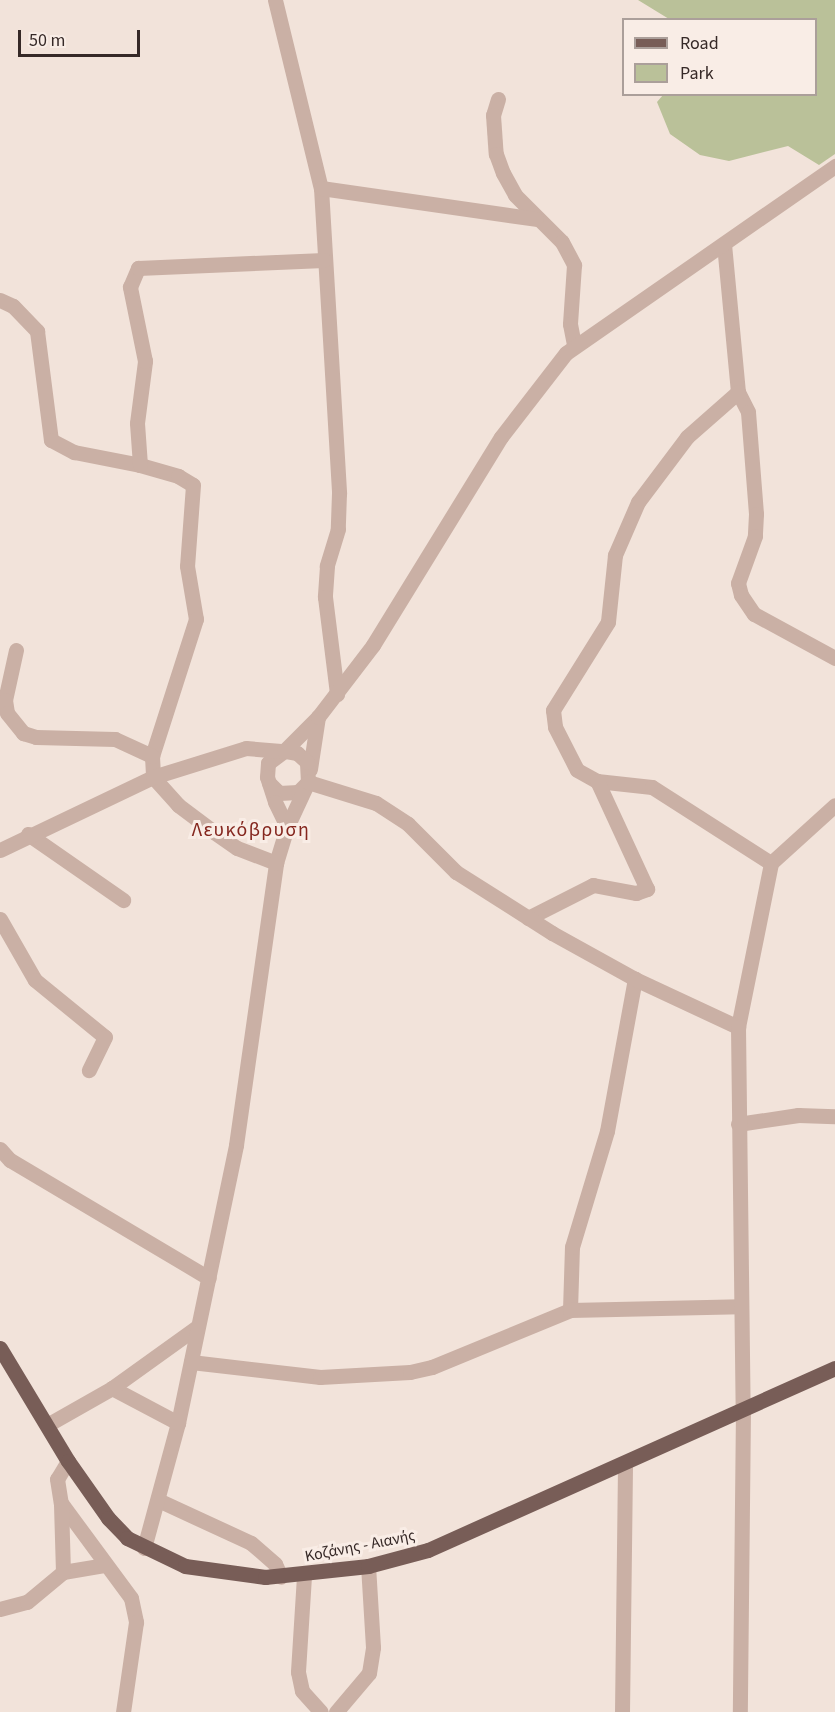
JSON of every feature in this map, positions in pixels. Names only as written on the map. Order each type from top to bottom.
[{"type":"main road","name":"Κοζάνης - Αιανής","points":[[0,1348],[68,1461],[108,1518],[144,1548],[185,1566],[214,1572],[281,1577],[304,1576],[368,1566],[462,1538],[835,1368]]},
{"type":"street","points":[[275,0],[321,188],[339,493],[338,529],[327,566],[325,597],[337,694]]},
{"type":"street","points":[[498,99],[493,115],[496,154],[515,195],[536,219],[562,242],[574,265],[570,324],[574,345]]},
{"type":"street","points":[[309,776],[298,792],[285,795],[268,780],[268,763],[284,751],[318,717],[337,694],[407,593],[501,437],[574,345],[835,166]]},
{"type":"street","points":[[321,188],[536,219]]},
{"type":"street","points":[[724,244],[738,392],[748,412],[756,514],[755,536],[738,583],[741,594],[754,614],[835,658]]},
{"type":"street","points":[[140,465],[137,423],[145,361],[130,287],[138,268],[324,260]]},
{"type":"street","points":[[0,300],[13,306],[36,331],[51,440],[74,452],[140,465],[178,476],[193,485],[187,566],[196,619],[152,756],[153,777],[178,805],[214,832],[237,848],[276,863]]},
{"type":"street","points":[[738,392],[687,437],[638,502],[615,555],[608,622],[553,710],[555,727],[577,771],[597,781],[652,787],[771,863]]},
{"type":"street","points":[[16,650],[5,700],[7,713],[23,733],[36,737],[115,739],[152,756]]},
{"type":"street","points":[[144,1548],[178,1423],[236,1145],[276,863],[287,827],[309,776],[318,717]]},
{"type":"street","points":[[0,850],[28,834],[153,777],[246,748],[284,751],[303,757],[309,776]]},
{"type":"street","points":[[260,750],[268,780],[287,827]]},
{"type":"street","points":[[309,776],[376,803],[408,824],[456,872],[528,918],[635,979],[738,1027]]},
{"type":"street","points":[[528,918],[593,885],[636,893],[646,889],[597,781]]},
{"type":"street","points":[[740,1712],[743,1409],[738,1027],[771,863],[835,805]]},
{"type":"street","points":[[28,834],[123,900]]},
{"type":"street","points":[[0,919],[35,980],[105,1036],[89,1070]]},
{"type":"street","points":[[570,1311],[572,1247],[607,1131],[635,979]]},
{"type":"street","points":[[738,1124],[798,1115],[835,1116]]},
{"type":"street","points":[[0,1149],[10,1160],[209,1278]]},
{"type":"street","points":[[191,1362],[320,1377],[411,1372],[432,1367],[570,1311],[740,1306]]},
{"type":"street","points":[[48,1425],[112,1388],[197,1328]]},
{"type":"street","points":[[112,1388],[178,1423]]},
{"type":"street","points":[[63,1572],[61,1503],[57,1479],[68,1461]]},
{"type":"street","points":[[622,1712],[626,1463]]},
{"type":"street","points":[[158,1500],[251,1543],[268,1556],[281,1577]]},
{"type":"street","points":[[61,1503],[131,1598],[136,1622],[123,1712]]},
{"type":"street","points":[[0,1609],[27,1602],[63,1572],[105,1565]]},
{"type":"street","points":[[336,1712],[369,1673],[373,1647],[368,1566]]},
{"type":"street","points":[[304,1576],[298,1672],[302,1691],[321,1712]]},
{"type":"green space","points":[[638,0],[835,0],[835,154],[819,165],[788,146],[729,161],[700,155],[670,134],[657,102],[662,96],[817,96],[817,18],[667,18]]},
{"type":"district","name":"Λευκόβρυση","points":[[251,830]]}]
